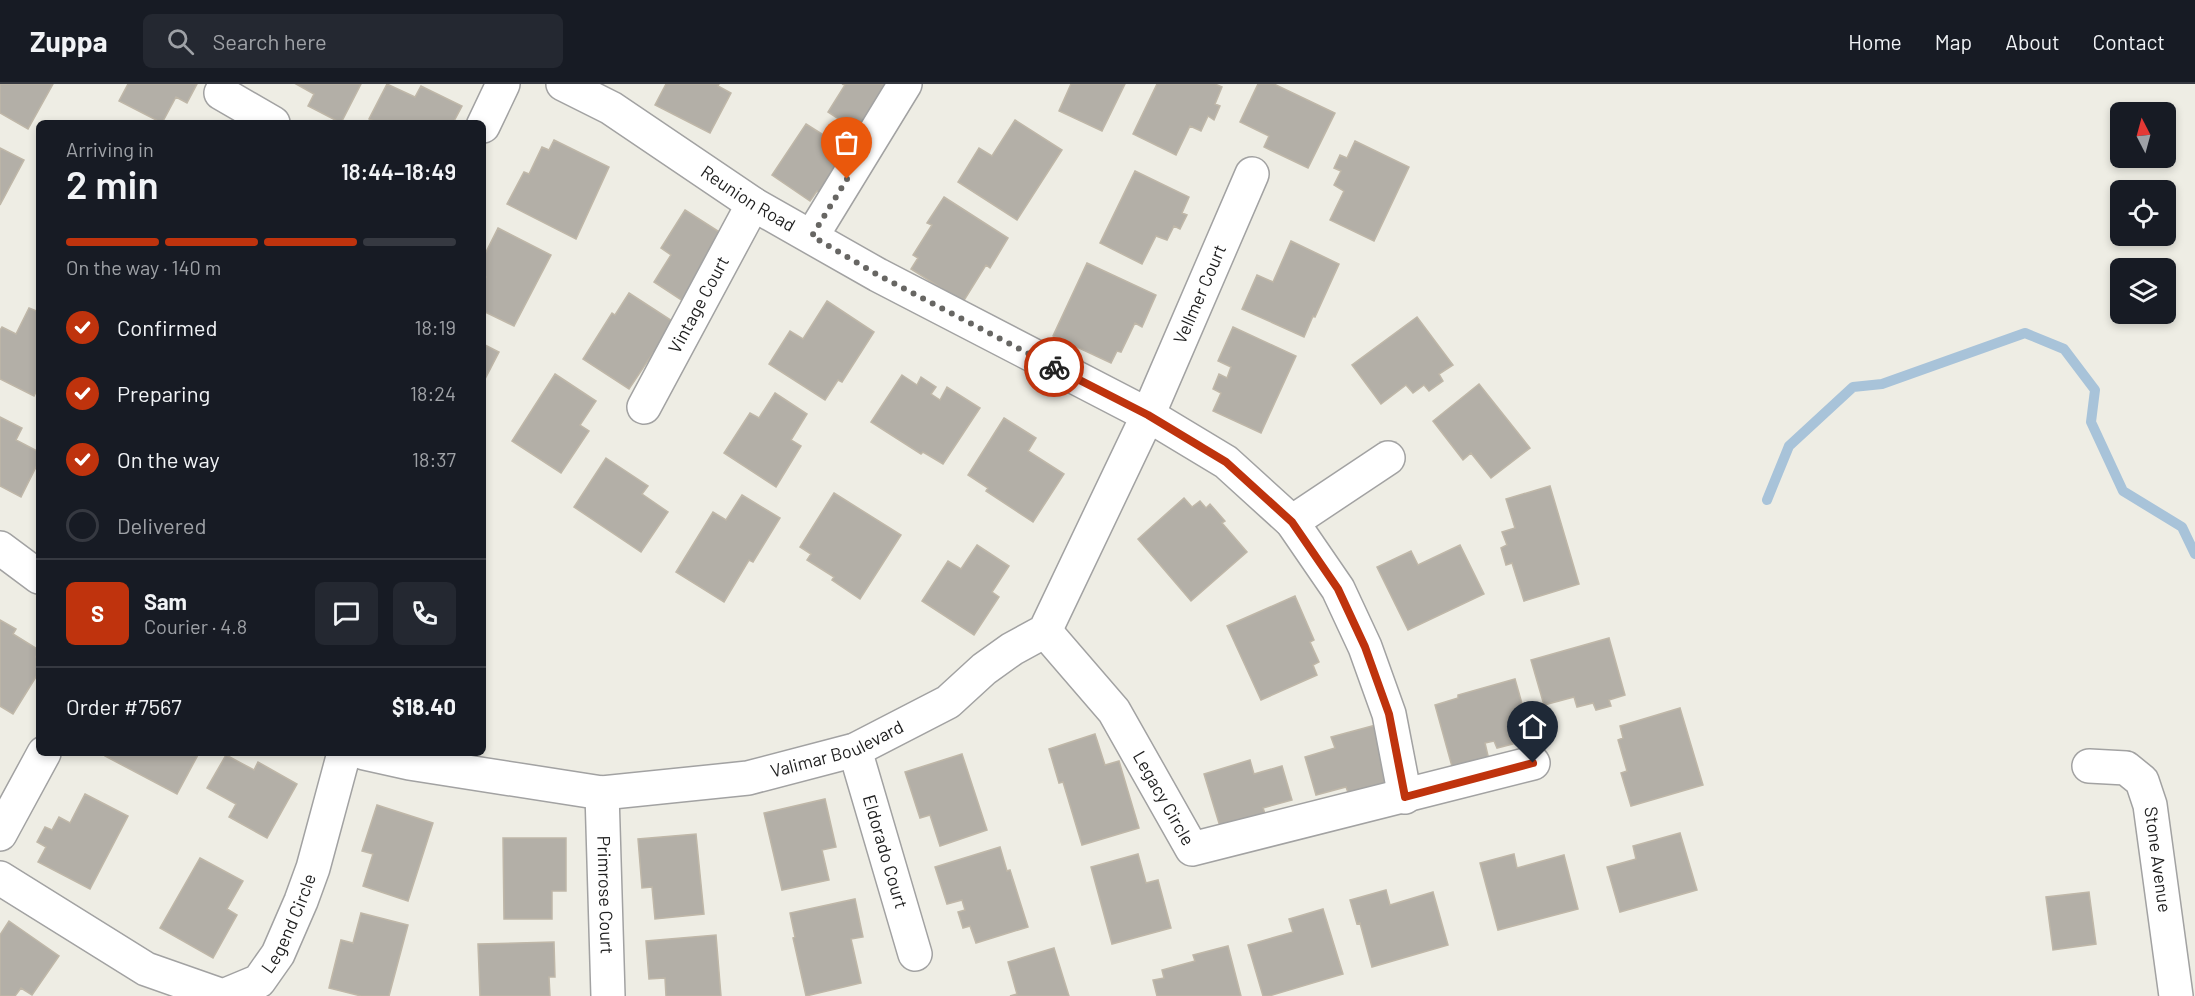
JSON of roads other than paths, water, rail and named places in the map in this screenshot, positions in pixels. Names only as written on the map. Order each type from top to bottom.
[{"type":"street","points":[[486,120],[503,84]]},
{"type":"street","name":"Reunion Road","points":[[563,84],[616,96],[753,204],[878,275],[1148,415],[1226,462],[1292,522],[1338,589],[1365,647],[1389,714],[1405,797]]},
{"type":"street","points":[[812,236],[905,84]]},
{"type":"street","points":[[220,93],[268,120]]},
{"type":"street","name":"Vellmer Court","points":[[1148,415],[1252,174]]},
{"type":"street","name":"Vintage Court","points":[[644,407],[753,204]]},
{"type":"street","points":[[1045,631],[1148,415]]},
{"type":"street","points":[[1292,522],[1388,458]]},
{"type":"street","points":[[0,548],[36,574]]},
{"type":"street","name":"Valimar Boulevard","points":[[378,756],[602,793],[748,778],[855,750],[948,702],[984,669],[1012,649],[1045,631]]},
{"type":"street","name":"Legacy Circle","points":[[1045,631],[1114,711],[1192,849],[1405,797]]},
{"type":"street","name":"Eldorado Court","points":[[855,750],[915,954]]},
{"type":"street","points":[[0,834],[42,756]]},
{"type":"street","name":"Legend Circle","points":[[0,878],[146,969],[223,996],[259,981],[278,954],[302,901],[313,868],[343,756]]},
{"type":"street","points":[[1405,797],[1533,763]]},
{"type":"street","name":"Stone Avenue","points":[[2089,766],[2126,768],[2142,781],[2150,805],[2176,996]]},
{"type":"street","name":"Primrose Court","points":[[602,793],[608,996]]},
{"type":"waterway","points":[[1767,500],[1789,446],[1853,387],[1882,384],[2025,333],[2064,349],[2095,390],[2091,422],[2123,491],[2182,527],[2195,554]]}]
